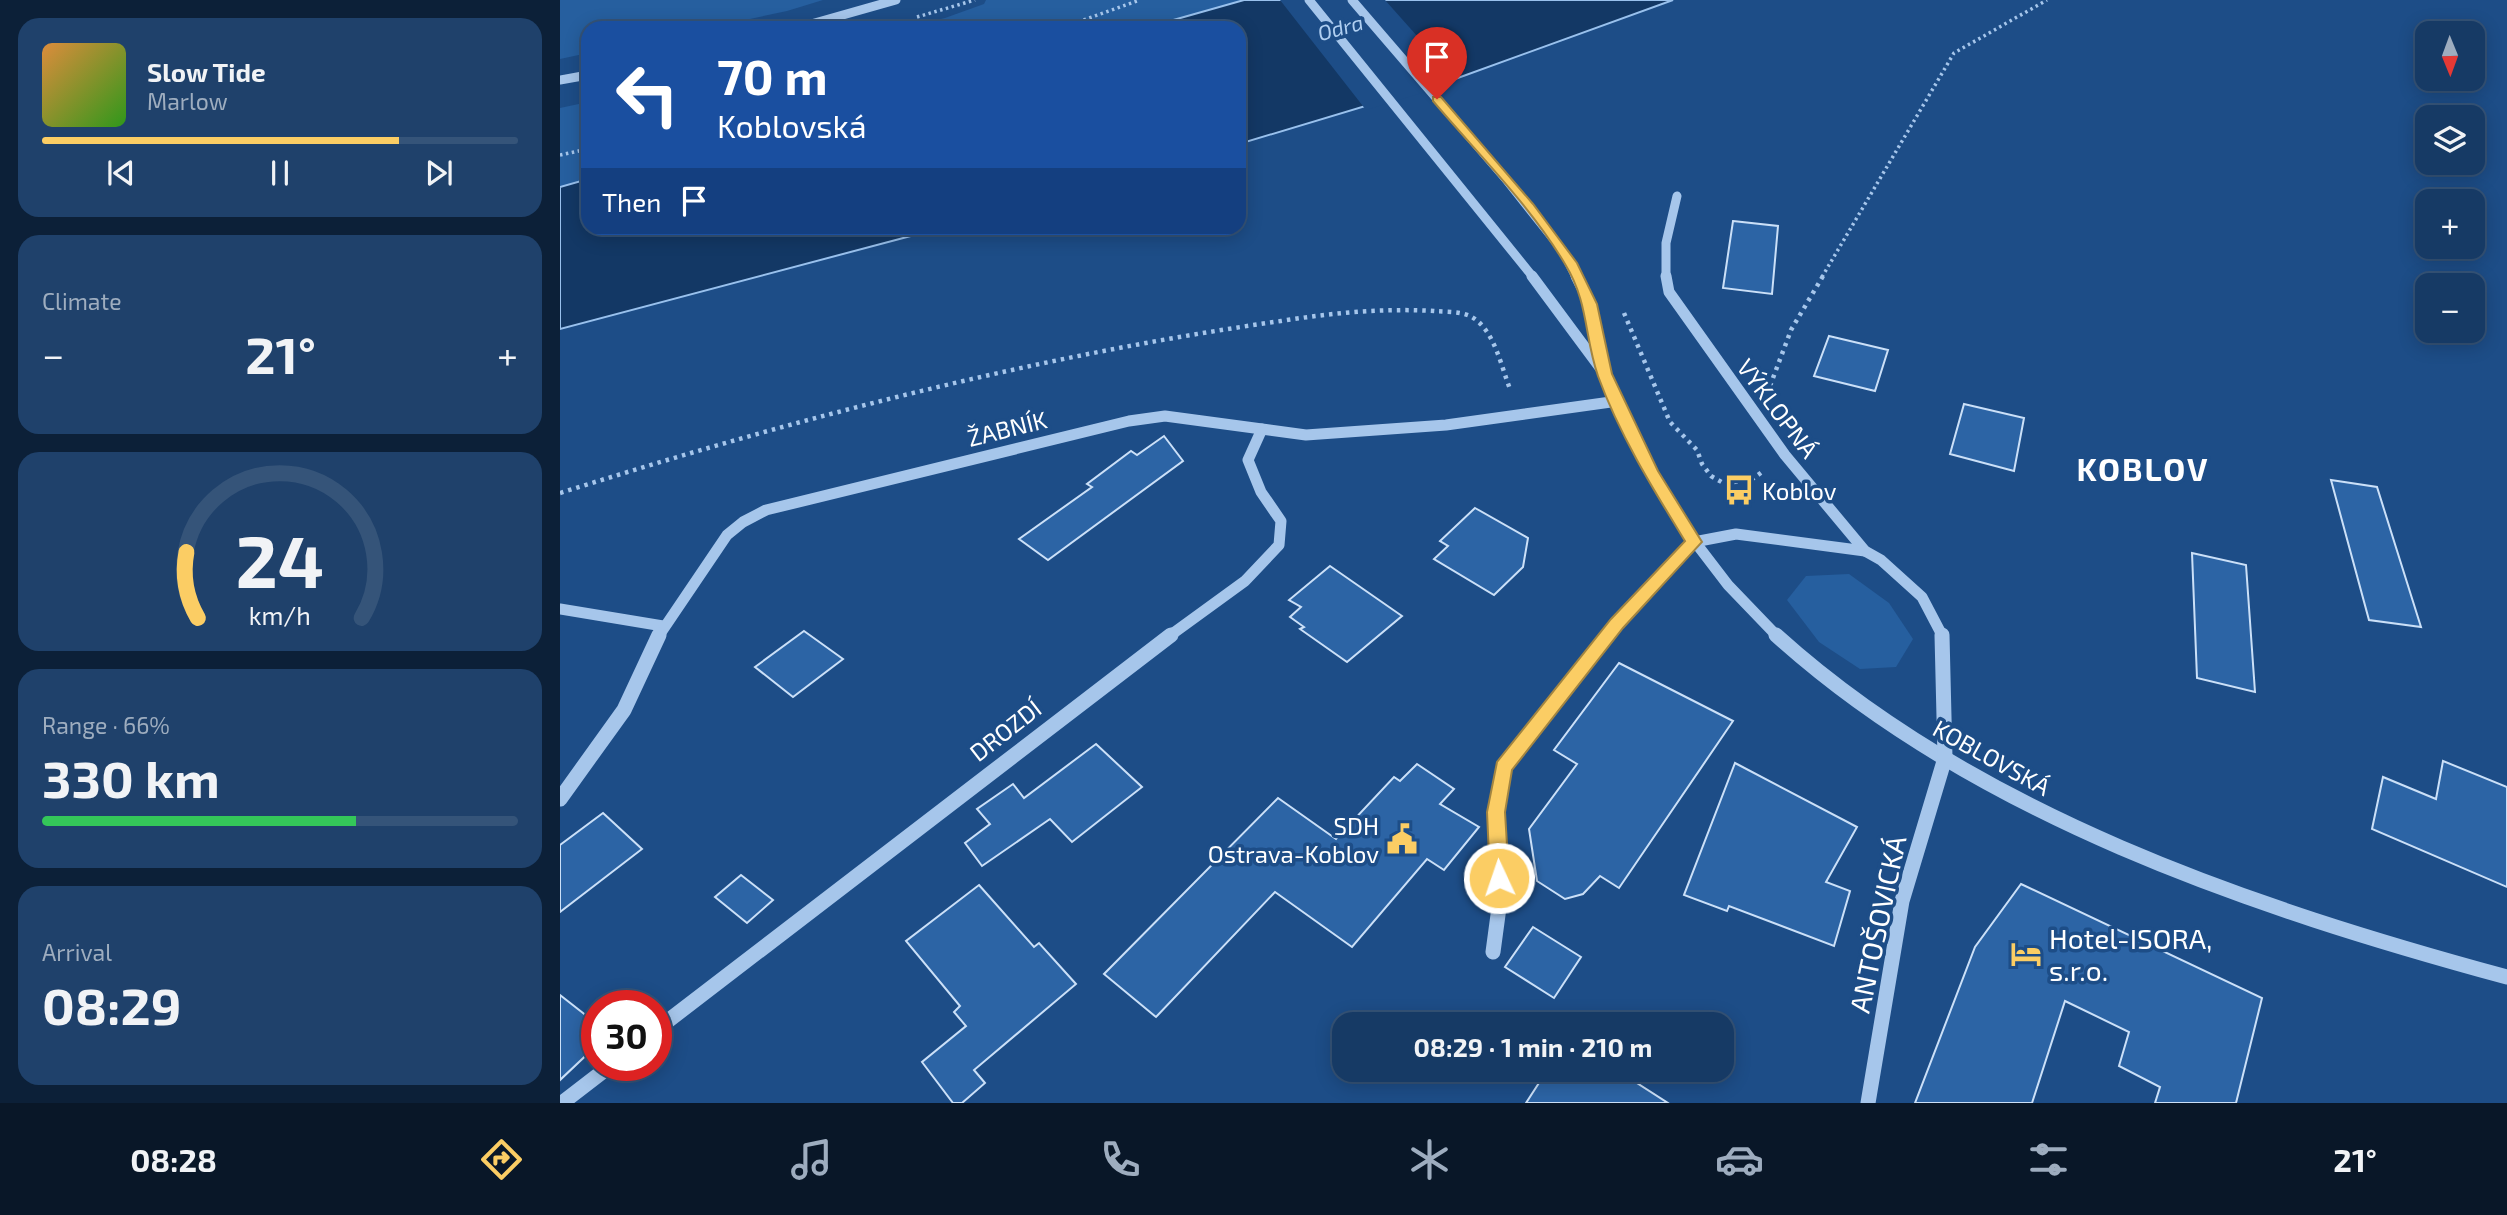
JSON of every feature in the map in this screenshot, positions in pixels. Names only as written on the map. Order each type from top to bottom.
[{"type":"street","points":[[822,21],[896,0]]},
{"type":"street","name":"KOBLOVSKÁ","points":[[1309,0],[1496,228],[1605,374],[1651,472],[1694,542],[1746,605],[1809,663],[1876,715],[1945,758],[2057,818],[2158,863],[2366,937],[2507,977]]},
{"type":"street","name":"KOBLOVSKÁ","points":[[1352,0],[1505,178],[1563,251],[1578,275],[1590,304],[1605,374]]},
{"type":"street","points":[[560,80],[581,76]]},
{"type":"street","name":"VÝKLOPNÁ","points":[[1677,196],[1664,242],[1663,263],[1669,292],[1785,455],[1865,551]]},
{"type":"street","name":"ŽABNÍK","points":[[560,799],[624,710],[663,626],[727,535],[743,522],[766,510],[1129,421],[1165,416],[1306,435],[1446,425],[1618,401]]},
{"type":"street","name":"DROZDÍ","points":[[672,1018],[1112,678],[1245,581],[1279,545],[1281,521],[1261,492],[1248,460],[1262,429]]},
{"type":"street","points":[[1493,952],[1500,900],[1496,812],[1504,767],[1617,624],[1694,542],[1736,534],[1865,551]]},
{"type":"street","name":"ANTOŠOVICKÁ","points":[[1865,551],[1881,560],[1922,597],[1944,639],[1945,758],[1902,901],[1868,1103]]},
{"type":"street","points":[[560,609],[663,626]]},
{"type":"street","points":[[562,1103],[591,1081]]},
{"type":"path","points":[[908,19],[975,0]]},
{"type":"path","points":[[1081,21],[1140,0]]},
{"type":"path","points":[[1758,417],[1791,330],[1954,53],[2047,0]]},
{"type":"path","points":[[560,155],[581,150]]},
{"type":"path","points":[[560,493],[799,419],[1034,362],[1148,340],[1367,309],[1448,312],[1474,318],[1486,333],[1512,393],[1526,415]]},
{"type":"path","points":[[1702,464],[1711,476],[1725,484],[1754,478],[1785,455]]},
{"type":"path","points":[[1725,484],[1727,491]]},
{"type":"shaded area","points":[[560,0],[823,0],[740,21],[581,21],[581,54],[560,59]]},
{"type":"shaded area","points":[[986,0],[1244,0],[1170,21],[932,21],[984,4]]},
{"type":"shaded area","points":[[581,104],[581,181],[560,187],[560,108]]},
{"type":"shaded area","points":[[1849,574],[1889,603],[1913,639],[1896,667],[1860,669],[1819,642],[1787,600],[1806,576]]},
{"type":"water","name":"Odra","points":[[1244,0],[1673,0],[1455,79],[1246,142],[1246,21],[1170,21]]},
{"type":"water","points":[[581,181],[581,235],[915,235],[560,329],[560,187]]},
{"type":"pier","points":[[1280,0],[1385,0],[1458,82],[1366,110]]},
{"type":"building","points":[[1733,221],[1778,226],[1772,294],[1723,288]]},
{"type":"building","points":[[1829,336],[1888,350],[1875,391],[1814,376]]},
{"type":"building","points":[[1964,404],[2024,418],[2014,471],[1950,454]]},
{"type":"building","points":[[1164,436],[1183,461],[1048,560],[1019,539],[1092,487],[1087,484],[1131,451],[1137,455]]},
{"type":"building","points":[[2331,480],[2377,487],[2421,627],[2369,620]]},
{"type":"building","points":[[1475,508],[1528,538],[1523,567],[1494,595],[1434,559],[1448,546],[1440,541]]},
{"type":"building","points":[[2192,553],[2246,565],[2255,692],[2197,678]]},
{"type":"building","points":[[1330,566],[1402,616],[1347,662],[1300,629],[1304,627],[1290,617],[1301,607],[1289,600]]},
{"type":"building","points":[[804,631],[843,659],[793,697],[755,667]]},
{"type":"building","points":[[1619,663],[1733,721],[1619,888],[1600,876],[1583,894],[1565,899],[1537,881],[1529,829],[1577,764],[1554,750]]},
{"type":"building","points":[[1096,744],[1142,787],[1072,842],[1050,819],[982,866],[965,843],[990,824],[977,809],[1013,784],[1024,798]]},
{"type":"building","points":[[2443,761],[2507,787],[2507,887],[2372,829],[2383,777],[2436,799]]},
{"type":"building","points":[[1735,763],[1857,827],[1826,882],[1850,891],[1834,946],[1729,906],[1727,911],[1684,895]]},
{"type":"building","points":[[1417,764],[1454,789],[1440,804],[1479,827],[1444,870],[1427,859],[1352,947],[1275,892],[1156,1017],[1104,974],[1278,798],[1336,839],[1394,777],[1400,781]]},
{"type":"building","points":[[603,813],[642,849],[560,912],[560,845]]},
{"type":"building","points":[[741,875],[773,900],[747,923],[715,897]]},
{"type":"building","points":[[2021,884],[2262,998],[2236,1103],[2155,1103],[2160,1087],[2119,1066],[2129,1032],[2065,1001],[2032,1103],[1915,1103],[1975,947]]},
{"type":"building","points":[[979,885],[1034,947],[1039,943],[1076,984],[974,1070],[985,1083],[962,1103],[953,1103],[922,1062],[966,1026],[954,1012],[960,1006],[906,941]]},
{"type":"building","points":[[1533,927],[1581,957],[1554,998],[1505,967]]},
{"type":"building","points":[[560,995],[581,1011],[581,1060],[560,1080]]},
{"type":"building","points":[[1540,1082],[1635,1082],[1668,1103],[1526,1103]]},
{"type":"place","name":"Koblov","points":[[1739,490]]},
{"type":"place","name":"SDH Ostrava-Koblov","points":[[1402,839]]},
{"type":"place","name":"Hotel-ISORA, s.r.o.","points":[[2026,954]]},
{"type":"district","name":"KOBLOV","points":[[2143,468]]},
{"type":"route","points":[[1437,99],[1529,206],[1578,275],[1590,304],[1605,374],[1651,472],[1694,542],[1617,624],[1504,767],[1496,812],[1499,878]]}]
